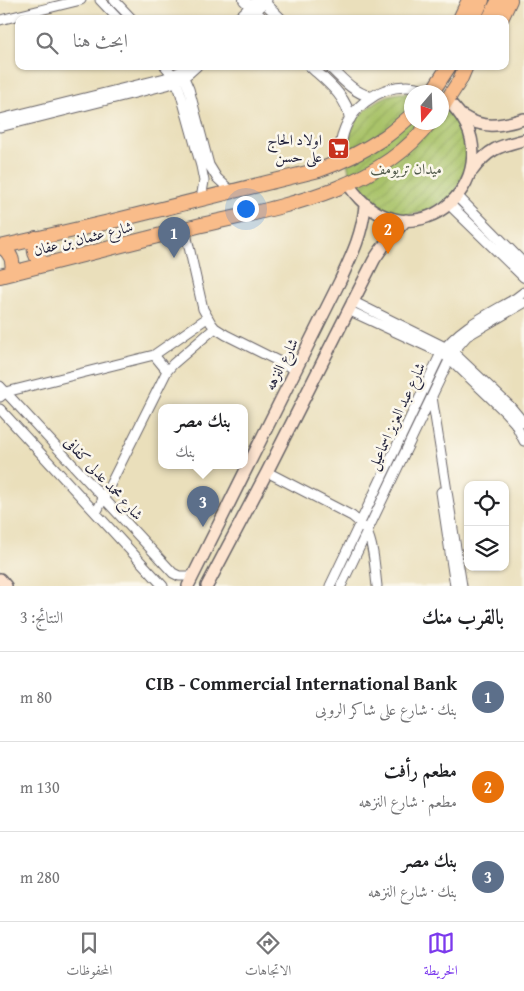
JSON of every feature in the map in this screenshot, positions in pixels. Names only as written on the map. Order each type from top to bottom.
[{"type":"main road","points":[[462,15],[469,0]]},
{"type":"main road","points":[[474,15],[482,0]]},
{"type":"main road","points":[[491,15],[498,0]]},
{"type":"main road","points":[[503,15],[510,0]]},
{"type":"main road","points":[[437,85],[446,70]]},
{"type":"main road","points":[[449,96],[464,70]]},
{"type":"main road","points":[[449,107],[470,121],[491,126],[524,120]]},
{"type":"main road","points":[[422,130],[401,152],[376,169],[348,184],[366,206],[378,214],[406,220],[418,219],[441,211],[454,201],[466,185],[474,157],[473,142],[469,128],[461,115]]},
{"type":"main road","points":[[342,162],[386,136],[404,121]]},
{"type":"main road","points":[[502,125],[500,131],[504,136],[524,134]]},
{"type":"main road","points":[[471,172],[489,152],[500,146],[524,140]]},
{"type":"main road","name":"شارع عثمان بن عفان","points":[[1,247],[232,192],[319,170],[342,162]]},
{"type":"main road","name":"شارع عثمان بن عفان","points":[[6,274],[185,229],[237,218],[348,184]]},
{"type":"main road","name":"شارع النزهه","points":[[248,466],[354,251],[360,236],[366,206]]},
{"type":"main road","points":[[207,586],[374,260],[394,232],[406,220]]},
{"type":"main road","points":[[36,238],[34,248],[36,255],[40,261],[46,264]]},
{"type":"main road","points":[[1,247],[9,253],[13,260],[6,274]]},
{"type":"main road","name":"شارع النزهه","points":[[190,581],[246,469]]},
{"type":"main road","points":[[0,579],[6,586]]},
{"type":"street","points":[[20,15],[80,0]]},
{"type":"street","points":[[100,0],[114,15]]},
{"type":"street","points":[[114,0],[128,15]]},
{"type":"street","points":[[242,15],[257,3]]},
{"type":"street","points":[[250,15],[257,3]]},
{"type":"street","points":[[257,3],[262,15]]},
{"type":"street","points":[[257,3],[275,15]]},
{"type":"street","points":[[0,20],[15,16]]},
{"type":"street","points":[[169,70],[180,92],[203,174],[204,181],[201,199]]},
{"type":"street","points":[[0,127],[175,79],[183,70]]},
{"type":"street","points":[[183,70],[209,165],[217,178],[232,192]]},
{"type":"street","points":[[314,70],[344,100],[349,109],[350,119]]},
{"type":"street","points":[[332,70],[353,90],[362,95],[372,97]]},
{"type":"street","points":[[0,119],[175,79]]},
{"type":"street","points":[[342,162],[341,146],[344,132],[350,119],[363,103],[391,89],[404,88]]},
{"type":"street","points":[[454,201],[524,264]]},
{"type":"street","points":[[454,201],[524,277]]},
{"type":"street","points":[[185,229],[203,309],[207,318],[226,335],[296,370]]},
{"type":"street","name":"شارع عبد العزيز اسماعيل","points":[[330,586],[447,352],[461,330],[524,292]]},
{"type":"street","name":"شارع عبد العزيز اسماعيل","points":[[341,586],[428,405],[447,352],[466,336],[524,303]]},
{"type":"street","points":[[350,306],[447,352],[510,406],[524,423]]},
{"type":"street","points":[[2,392],[154,355],[207,318]]},
{"type":"street","points":[[96,513],[167,371],[216,328]]},
{"type":"street","points":[[447,352],[505,412],[524,441]]},
{"type":"street","points":[[154,355],[167,371]]},
{"type":"street","name":"شارع محمد عدلى كفافى","points":[[2,392],[173,573],[190,581]]},
{"type":"street","points":[[432,396],[462,586]]},
{"type":"street","points":[[428,405],[456,586]]},
{"type":"street","name":"شارع محمد عدلى كفافى","points":[[0,409],[163,586]]},
{"type":"street","points":[[267,472],[352,516],[360,523],[367,532],[371,544],[377,586]]},
{"type":"green space","name":"ميدان تريومف","points":[[404,93],[404,130],[449,130],[449,108],[467,137],[467,169],[452,197],[425,212],[404,215],[393,213],[374,205],[353,181],[349,172],[347,162],[348,141],[356,121],[370,106],[389,95]]},
{"type":"place","name":"اولاد الحاج على حسن","points":[[338,148]]},
{"type":"place","name":"مطعم رأفت","points":[[388,254]]},
{"type":"place","name":"CIB - Commercial International Bank","points":[[174,258]]},
{"type":"place","name":"بنك مصر","points":[[203,527]]}]
